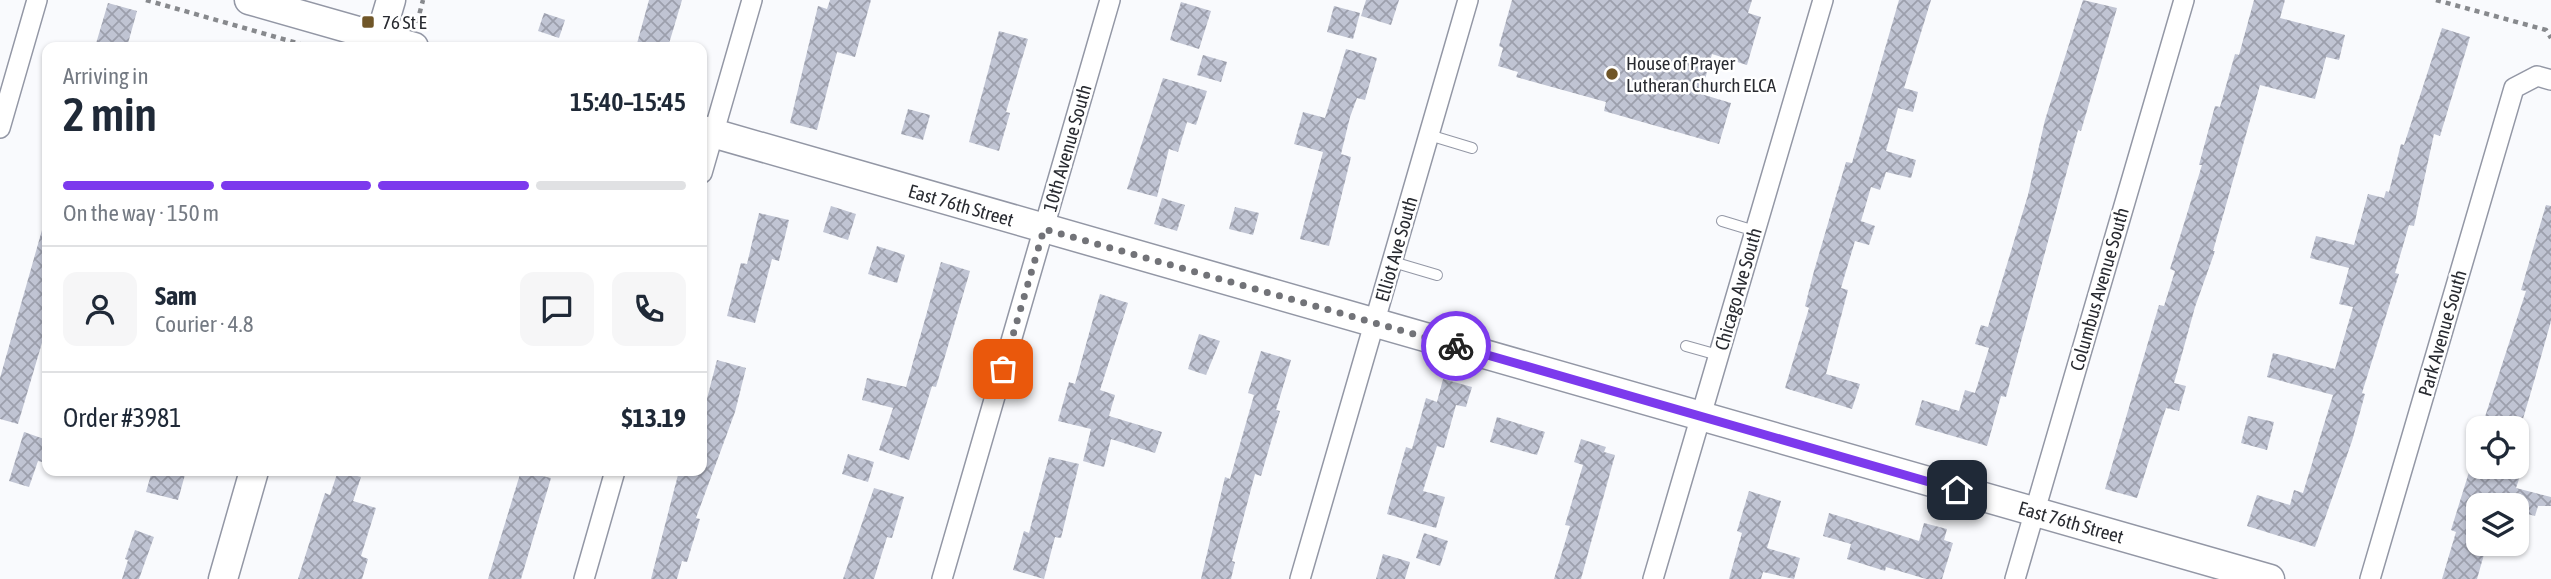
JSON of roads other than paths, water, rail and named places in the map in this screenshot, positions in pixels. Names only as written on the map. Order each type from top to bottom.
[{"type":"street","points":[[0,128],[37,0]]},
{"type":"street","points":[[249,0],[379,42],[391,0]]},
{"type":"street","points":[[707,131],[752,0]]},
{"type":"street","name":"10th Avenue South","points":[[942,579],[1110,0]]},
{"type":"street","name":"Elliot Ave South","points":[[1300,579],[1468,0]]},
{"type":"street","name":"Chicago Ave South","points":[[1653,579],[1823,0]]},
{"type":"street","name":"Columbus Avenue South","points":[[2015,579],[2184,0]]},
{"type":"street","name":"Park Avenue South","points":[[2370,579],[2514,88],[2537,76],[2551,80]]},
{"type":"street","name":"East 76th Street","points":[[707,131],[2270,579]]},
{"type":"street","points":[[223,579],[253,476]]},
{"type":"street","points":[[584,579],[614,476]]},
{"type":"lane","points":[[1429,135],[1472,148]]},
{"type":"lane","points":[[1722,221],[1755,231]]},
{"type":"lane","points":[[1393,262],[1437,275]]},
{"type":"lane","points":[[1686,346],[1718,355]]},
{"type":"place","name":"76 St E","points":[[368,22]]},
{"type":"place","name":"House of Prayer Lutheran Church ELCA","points":[[1612,74]]}]
